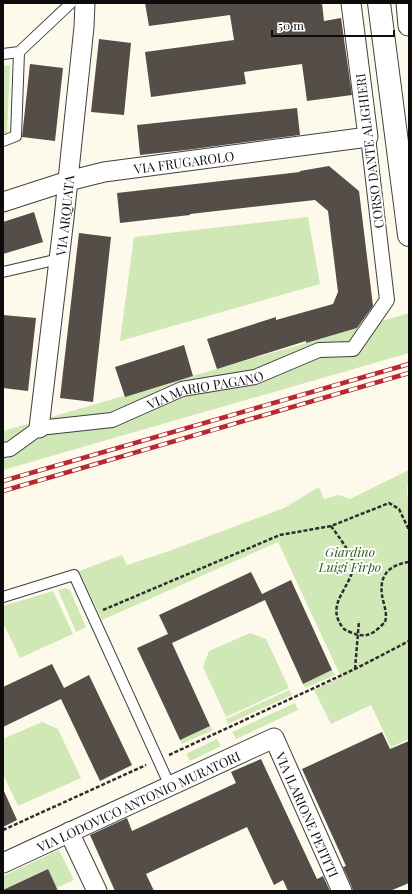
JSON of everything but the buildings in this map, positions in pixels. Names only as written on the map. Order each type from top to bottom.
[{"type":"street","name":"VIA ARQUATA","points":[[39,428],[68,181],[84,27],[85,3]]},
{"type":"street","name":"CORSO DANTE ALIGHIERI","points":[[351,3],[387,300]]},
{"type":"street","points":[[379,3],[409,235]]},
{"type":"street","points":[[406,3],[409,29]]},
{"type":"street","name":"VIA FRUGAROLO","points":[[3,202],[68,181],[104,172],[368,137]]},
{"type":"street","name":"VIA MARIO PAGANO","points":[[3,450],[10,449],[39,428],[112,420],[182,389],[255,377],[319,350],[353,349],[387,300]]},
{"type":"street","name":"VIA LODOVICO ANTONIO MURATORI","points":[[3,863],[274,738]]},
{"type":"street","name":"VIA ILARIONE PETITTI","points":[[274,738],[342,891]]},
{"type":"street","points":[[69,832],[97,891]]},
{"type":"lane","points":[[3,54],[19,52],[71,3]]},
{"type":"lane","points":[[3,140],[16,136],[19,52]]},
{"type":"lane","points":[[3,272],[59,259]]},
{"type":"lane","points":[[3,597],[74,575],[170,786]]},
{"type":"path","points":[[93,614],[280,535],[331,526],[389,503],[399,509],[409,530]]},
{"type":"path","points":[[331,526],[350,555],[354,568],[349,581],[339,597],[336,609],[338,621],[344,630],[358,636],[365,636],[376,631],[385,622],[386,610],[382,594],[382,580],[388,570],[398,564],[409,562]]},
{"type":"path","points":[[355,669],[359,621]]},
{"type":"path","points":[[3,830],[355,669],[409,641]]},
{"type":"green space","points":[[10,65],[7,133],[3,135],[3,66]]},
{"type":"green space","points":[[308,217],[320,284],[120,341],[134,237]]},
{"type":"green space","points":[[409,313],[409,353],[3,470],[3,431]]},
{"type":"green space","name":"Giardino Luigi Firpo","points":[[409,470],[407,491],[409,503],[409,739],[391,747],[371,705],[331,724],[314,690],[341,677],[278,542],[102,620],[79,571],[122,555],[127,565],[169,551],[284,508],[319,487],[324,499],[339,495],[350,499]]},
{"type":"green space","points":[[65,588],[70,590],[86,627],[76,632],[58,590]]},
{"type":"green space","points":[[53,591],[73,634],[20,658],[3,623],[3,606]]},
{"type":"green space","points":[[250,633],[266,639],[289,688],[226,717],[203,667],[209,651]]},
{"type":"green space","points":[[332,670],[335,675],[306,688],[303,684]]},
{"type":"green space","points":[[289,690],[292,695],[228,724],[226,719]]},
{"type":"green space","points":[[295,703],[298,710],[236,739],[232,732]]},
{"type":"green space","points":[[42,722],[58,729],[81,778],[18,806],[3,774],[3,739]]},
{"type":"green space","points":[[210,726],[213,730],[182,744],[180,740]]},
{"type":"green space","points":[[217,739],[221,746],[190,761],[186,754]]},
{"type":"green space","points":[[59,850],[74,880],[56,888],[47,869],[3,890],[3,876]]},
{"type":"railway","points":[[3,481],[409,364]]},
{"type":"railway","points":[[3,491],[409,373]]}]
